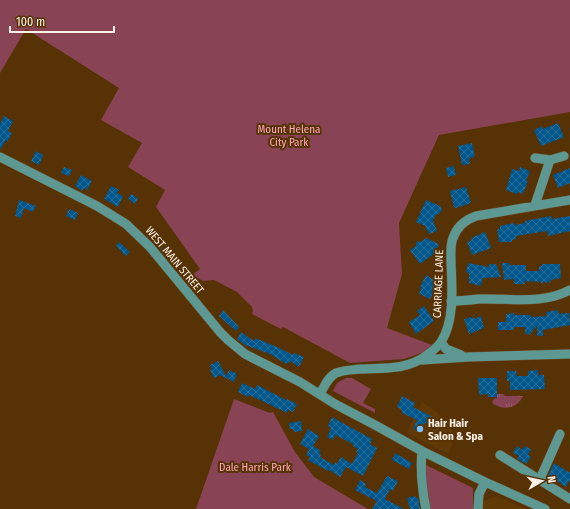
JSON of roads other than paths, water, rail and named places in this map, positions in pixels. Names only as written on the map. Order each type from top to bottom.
[{"type":"street","points":[[535,158],[550,160],[564,156]]},
{"type":"street","name":"WEST MAIN STREET","points":[[0,157],[97,206],[126,224],[150,247],[228,340],[245,354],[300,382],[422,451],[545,509]]},
{"type":"street","points":[[535,205],[550,160]]},
{"type":"street","name":"CARRIAGE LANE","points":[[320,394],[335,373],[347,370],[399,367],[415,363],[432,352],[441,342],[448,326],[451,310],[451,249],[452,239],[459,226],[470,218],[476,216],[570,200]]},
{"type":"street","points":[[451,301],[479,299],[526,300],[552,297],[570,290]]},
{"type":"street","points":[[441,342],[446,349],[468,357]]},
{"type":"street","points":[[420,360],[570,354]]},
{"type":"street","points":[[540,479],[560,434]]},
{"type":"street","points":[[422,451],[420,468],[422,491],[426,509]]},
{"type":"street","points":[[500,455],[570,499]]},
{"type":"street","points":[[478,509],[479,494],[485,482]]},
{"type":"place","name":"Hair Hair Salon & Spa","points":[[420,429]]},
{"type":"park label","name":"Mount Helena City Park","points":[[289,135]]},
{"type":"park label","name":"Dale Harris Park","points":[[255,467]]}]
